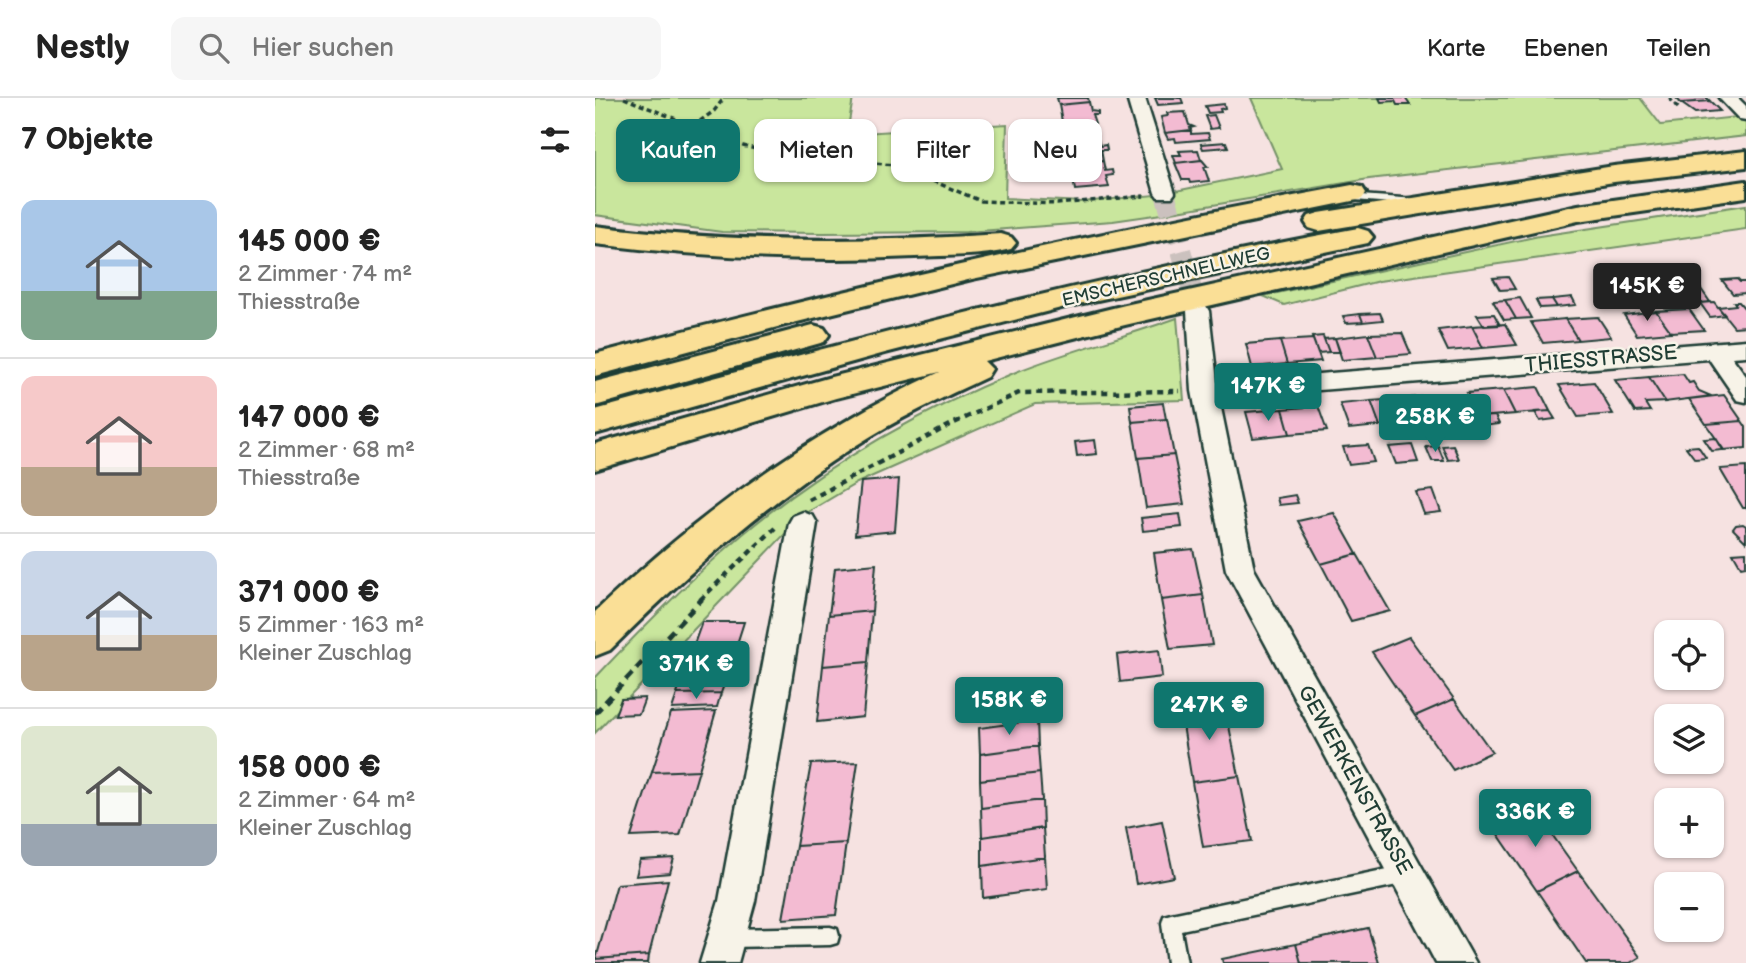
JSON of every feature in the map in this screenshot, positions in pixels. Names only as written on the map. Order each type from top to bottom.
[{"type":"highway","points":[[595,365],[740,325],[922,280],[1171,227],[1335,196],[1504,169],[1746,142]]},
{"type":"highway","name":"EMSCHERSCHNELLWEG","points":[[595,394],[903,312],[1118,262],[1429,202],[1614,174],[1746,159]]},
{"type":"highway","name":"EMSCHERSCHNELLWEG","points":[[595,422],[941,328],[1301,246],[1574,200],[1746,179]]},
{"type":"highway","points":[[595,457],[831,388],[1125,315],[1565,216],[1746,189]]},
{"type":"highway","points":[[595,235],[730,249],[832,251],[918,249],[1171,227]]},
{"type":"highway","points":[[595,638],[631,602],[717,529],[844,437],[912,398],[979,368],[1125,315]]},
{"type":"street","points":[[1136,98],[1165,193]]},
{"type":"street","points":[[1728,98],[1746,116]]},
{"type":"street","name":"GEWERKENSTRASSE","points":[[1198,311],[1204,391],[1240,570],[1457,963]]},
{"type":"street","name":"THIESSTRASSE","points":[[1204,391],[1746,348]]},
{"type":"street","points":[[1715,350],[1746,394]]},
{"type":"street","points":[[723,950],[737,901],[796,516]]},
{"type":"lane","points":[[1335,196],[1429,202]]},
{"type":"lane","points":[[1177,963],[1171,923],[1407,874]]},
{"type":"lane","points":[[723,950],[830,936]]},
{"type":"path","points":[[624,98],[676,119]]},
{"type":"path","points":[[702,119],[724,98]]},
{"type":"path","points":[[1668,98],[1680,110]]},
{"type":"path","points":[[740,145],[757,150],[894,165],[966,196],[992,202],[1057,204],[1165,193]]},
{"type":"path","points":[[595,713],[690,610],[796,516],[952,424],[1019,393],[1204,391]]},
{"type":"green space","points":[[595,98],[853,98],[850,119],[754,119],[754,182],[877,182],[877,132],[891,131],[891,182],[994,182],[994,125],[1007,124],[1005,198],[1082,202],[1165,194],[1169,213],[1113,221],[966,232],[822,233],[722,232],[595,215]]},
{"type":"green space","points":[[1251,98],[1640,98],[1661,125],[1746,116],[1746,136],[1369,179],[1171,212],[1166,193],[1282,169]]},
{"type":"green space","points":[[1746,205],[1746,229],[1379,281],[1284,305],[1263,296],[1539,236]]},
{"type":"green space","points":[[1177,318],[1184,400],[1035,404],[857,483],[803,515],[595,733],[595,678],[705,568],[743,534],[806,486],[873,442],[980,388],[1056,357]]},
{"type":"building","points":[[1057,98],[1088,98],[1089,102],[1059,105]]},
{"type":"building","points":[[1155,98],[1181,98],[1183,103],[1158,105]]},
{"type":"building","points":[[1379,98],[1405,98],[1410,105],[1397,105],[1395,101],[1381,102]]},
{"type":"building","points":[[1676,98],[1707,98],[1710,101],[1681,103]]},
{"type":"building","points":[[1710,101],[1720,111],[1695,113],[1681,103]]},
{"type":"building","points":[[1089,102],[1091,111],[1098,112],[1098,115],[1092,115],[1093,119],[1062,119],[1059,105]]},
{"type":"building","points":[[1224,104],[1225,108],[1220,109],[1221,112],[1208,113],[1205,106]]},
{"type":"building","points":[[1185,112],[1189,125],[1194,127],[1190,128],[1191,130],[1165,133],[1161,117],[1168,116],[1167,113]]},
{"type":"building","points":[[1214,115],[1219,128],[1210,129],[1205,116]]},
{"type":"building","points":[[1191,130],[1191,134],[1208,133],[1210,139],[1176,142],[1175,138],[1168,139],[1165,133]]},
{"type":"building","points":[[1226,142],[1228,147],[1203,149],[1201,144]]},
{"type":"building","points":[[1198,150],[1201,160],[1176,163],[1173,155],[1181,155],[1179,151]]},
{"type":"building","points":[[1202,160],[1208,167],[1204,167],[1209,181],[1190,183],[1189,180],[1182,180],[1175,163]]},
{"type":"building","points":[[1102,161],[1105,171],[1112,170],[1113,175],[1106,176],[1109,187],[1075,190],[1073,182],[1102,182]]},
{"type":"building","points":[[1508,277],[1515,289],[1500,290],[1493,278]]},
{"type":"building","points":[[1737,279],[1746,282],[1746,293],[1733,294],[1722,280]]},
{"type":"building","points":[[1645,285],[1649,292],[1661,291],[1666,298],[1648,299],[1639,286]]},
{"type":"building","points":[[1628,286],[1639,286],[1648,299],[1632,301],[1627,293],[1632,293]]},
{"type":"building","points":[[1698,288],[1710,302],[1700,303],[1689,289]]},
{"type":"building","points":[[1572,297],[1576,305],[1557,307],[1552,299]]},
{"type":"building","points":[[1520,298],[1531,318],[1516,319],[1505,300]]},
{"type":"building","points":[[1552,299],[1557,307],[1540,308],[1536,300]]},
{"type":"building","points":[[1505,300],[1516,319],[1504,320],[1493,301]]},
{"type":"building","points":[[1714,302],[1725,315],[1710,317],[1700,303]]},
{"type":"building","points":[[1734,302],[1739,302],[1746,310],[1746,326],[1734,327],[1718,307],[1736,305]]},
{"type":"building","points":[[1689,309],[1704,330],[1671,332],[1656,311]]},
{"type":"building","points":[[1656,311],[1671,332],[1637,335],[1624,315]]},
{"type":"building","points":[[1380,313],[1383,320],[1363,322],[1360,314]]},
{"type":"building","points":[[1360,314],[1363,322],[1346,323],[1343,316]]},
{"type":"building","points":[[1494,314],[1500,325],[1484,326],[1477,315]]},
{"type":"building","points":[[1598,317],[1611,337],[1578,340],[1565,319]]},
{"type":"building","points":[[1565,319],[1578,340],[1543,343],[1531,322]]},
{"type":"building","points":[[1505,324],[1517,345],[1483,348],[1472,326]]},
{"type":"building","points":[[1472,326],[1483,348],[1448,351],[1438,330]]},
{"type":"building","points":[[1402,333],[1411,354],[1377,357],[1368,334]]},
{"type":"building","points":[[1368,334],[1377,357],[1342,360],[1335,338]]},
{"type":"building","points":[[1323,336],[1329,352],[1318,353],[1312,337]]},
{"type":"building","points":[[1335,338],[1340,352],[1329,352],[1324,339]]},
{"type":"building","points":[[1313,339],[1321,361],[1287,364],[1280,341]]},
{"type":"building","points":[[1280,341],[1287,364],[1252,367],[1246,344]]},
{"type":"building","points":[[1683,374],[1699,391],[1711,396],[1665,402],[1649,377]]},
{"type":"building","points":[[1649,377],[1665,402],[1645,403],[1650,411],[1635,412],[1615,380]]},
{"type":"building","points":[[1594,382],[1613,414],[1578,417],[1559,385]]},
{"type":"building","points":[[1538,387],[1550,411],[1515,414],[1503,390]]},
{"type":"building","points":[[1503,390],[1515,414],[1478,417],[1467,393]]},
{"type":"building","points":[[1724,395],[1742,421],[1706,424],[1689,399]]},
{"type":"building","points":[[1428,396],[1438,421],[1408,424],[1399,399]]},
{"type":"building","points":[[1399,399],[1408,424],[1380,426],[1371,401]]},
{"type":"building","points":[[1371,401],[1380,426],[1349,429],[1340,404]]},
{"type":"building","points":[[1163,403],[1166,419],[1132,422],[1130,406]]},
{"type":"building","points":[[1318,406],[1327,431],[1290,434],[1283,409]]},
{"type":"building","points":[[1283,409],[1290,434],[1253,438],[1246,412]]},
{"type":"building","points":[[1550,411],[1555,419],[1540,421],[1535,412]]},
{"type":"building","points":[[1495,416],[1499,424],[1482,426],[1478,417]]},
{"type":"building","points":[[1167,419],[1174,455],[1138,458],[1132,422]]},
{"type":"building","points":[[1742,421],[1746,427],[1746,448],[1724,450],[1706,424]]},
{"type":"building","points":[[1716,438],[1723,450],[1712,451],[1704,439]]},
{"type":"building","points":[[1095,440],[1097,454],[1077,456],[1075,442]]},
{"type":"building","points":[[1368,445],[1374,462],[1349,465],[1343,447]]},
{"type":"building","points":[[1412,445],[1418,462],[1396,464],[1389,447]]},
{"type":"building","points":[[1453,445],[1459,459],[1448,460],[1442,446]]},
{"type":"building","points":[[1438,446],[1444,461],[1432,461],[1426,447]]},
{"type":"building","points":[[1698,446],[1706,458],[1695,459],[1686,447]]},
{"type":"building","points":[[1174,455],[1184,504],[1146,508],[1138,458]]},
{"type":"building","points":[[1746,467],[1746,508],[1743,508],[1720,469]]},
{"type":"building","points":[[899,479],[895,531],[855,535],[861,482]]},
{"type":"building","points":[[1433,490],[1441,512],[1424,514],[1416,492]]},
{"type":"building","points":[[1295,495],[1298,503],[1279,505],[1277,498]]},
{"type":"building","points":[[1334,513],[1357,554],[1321,564],[1298,521]]},
{"type":"building","points":[[1180,514],[1182,527],[1143,531],[1141,518]]},
{"type":"building","points":[[1736,525],[1746,526],[1746,542],[1733,529]]},
{"type":"building","points":[[1193,549],[1203,595],[1161,600],[1154,553]]},
{"type":"building","points":[[1746,552],[1746,566],[1741,567],[1733,553]]},
{"type":"building","points":[[1357,554],[1390,611],[1351,621],[1321,564]]},
{"type":"building","points":[[876,564],[872,611],[829,615],[835,568]]},
{"type":"building","points":[[1203,595],[1212,645],[1170,649],[1161,600]]},
{"type":"building","points":[[872,611],[868,662],[823,666],[829,615]]},
{"type":"building","points":[[702,622],[744,622],[727,675],[683,675]]},
{"type":"building","points":[[1409,637],[1454,699],[1415,716],[1372,652]]},
{"type":"building","points":[[1159,650],[1162,677],[1120,682],[1117,655]]},
{"type":"building","points":[[868,662],[863,717],[817,722],[823,666]]},
{"type":"building","points":[[682,679],[726,679],[721,693],[677,694]]},
{"type":"building","points":[[721,693],[717,707],[672,709],[677,694]]},
{"type":"building","points":[[645,698],[639,714],[615,715],[621,699]]},
{"type":"building","points":[[1454,699],[1492,752],[1453,770],[1415,716]]},
{"type":"building","points":[[1224,701],[1239,776],[1192,782],[1180,706]]},
{"type":"building","points":[[716,711],[699,770],[652,772],[671,713]]},
{"type":"building","points":[[1037,720],[1038,746],[980,754],[979,728]]},
{"type":"building","points":[[1038,746],[1040,773],[980,780],[980,754]]},
{"type":"building","points":[[858,762],[846,843],[796,846],[811,764]]},
{"type":"building","points":[[699,770],[680,835],[631,837],[652,772]]},
{"type":"building","points":[[1040,773],[1042,800],[981,808],[980,780]]},
{"type":"building","points":[[1239,776],[1252,841],[1203,847],[1192,782]]},
{"type":"building","points":[[1042,800],[1043,828],[982,837],[981,808]]},
{"type":"building","points":[[1533,808],[1578,871],[1537,891],[1493,827]]},
{"type":"building","points":[[1162,821],[1174,877],[1136,884],[1126,828]]},
{"type":"building","points":[[1043,828],[1045,857],[982,866],[982,837]]},
{"type":"building","points":[[846,843],[836,915],[783,919],[796,846]]},
{"type":"building","points":[[1045,857],[1047,889],[983,898],[982,866]]},
{"type":"building","points":[[674,858],[670,873],[636,876],[640,860]]},
{"type":"building","points":[[1578,871],[1640,957],[1630,963],[1586,963],[1537,891]]},
{"type":"building","points":[[668,880],[649,955],[596,959],[617,884]]},
{"type":"building","points":[[1368,928],[1379,963],[1301,963],[1296,944]]},
{"type":"building","points":[[1296,944],[1301,963],[1223,963],[1222,959]]},
{"type":"building","points":[[649,955],[648,963],[595,963],[596,959]]},
{"type":"tunnel","points":[[1165,193],[1198,311]]}]
